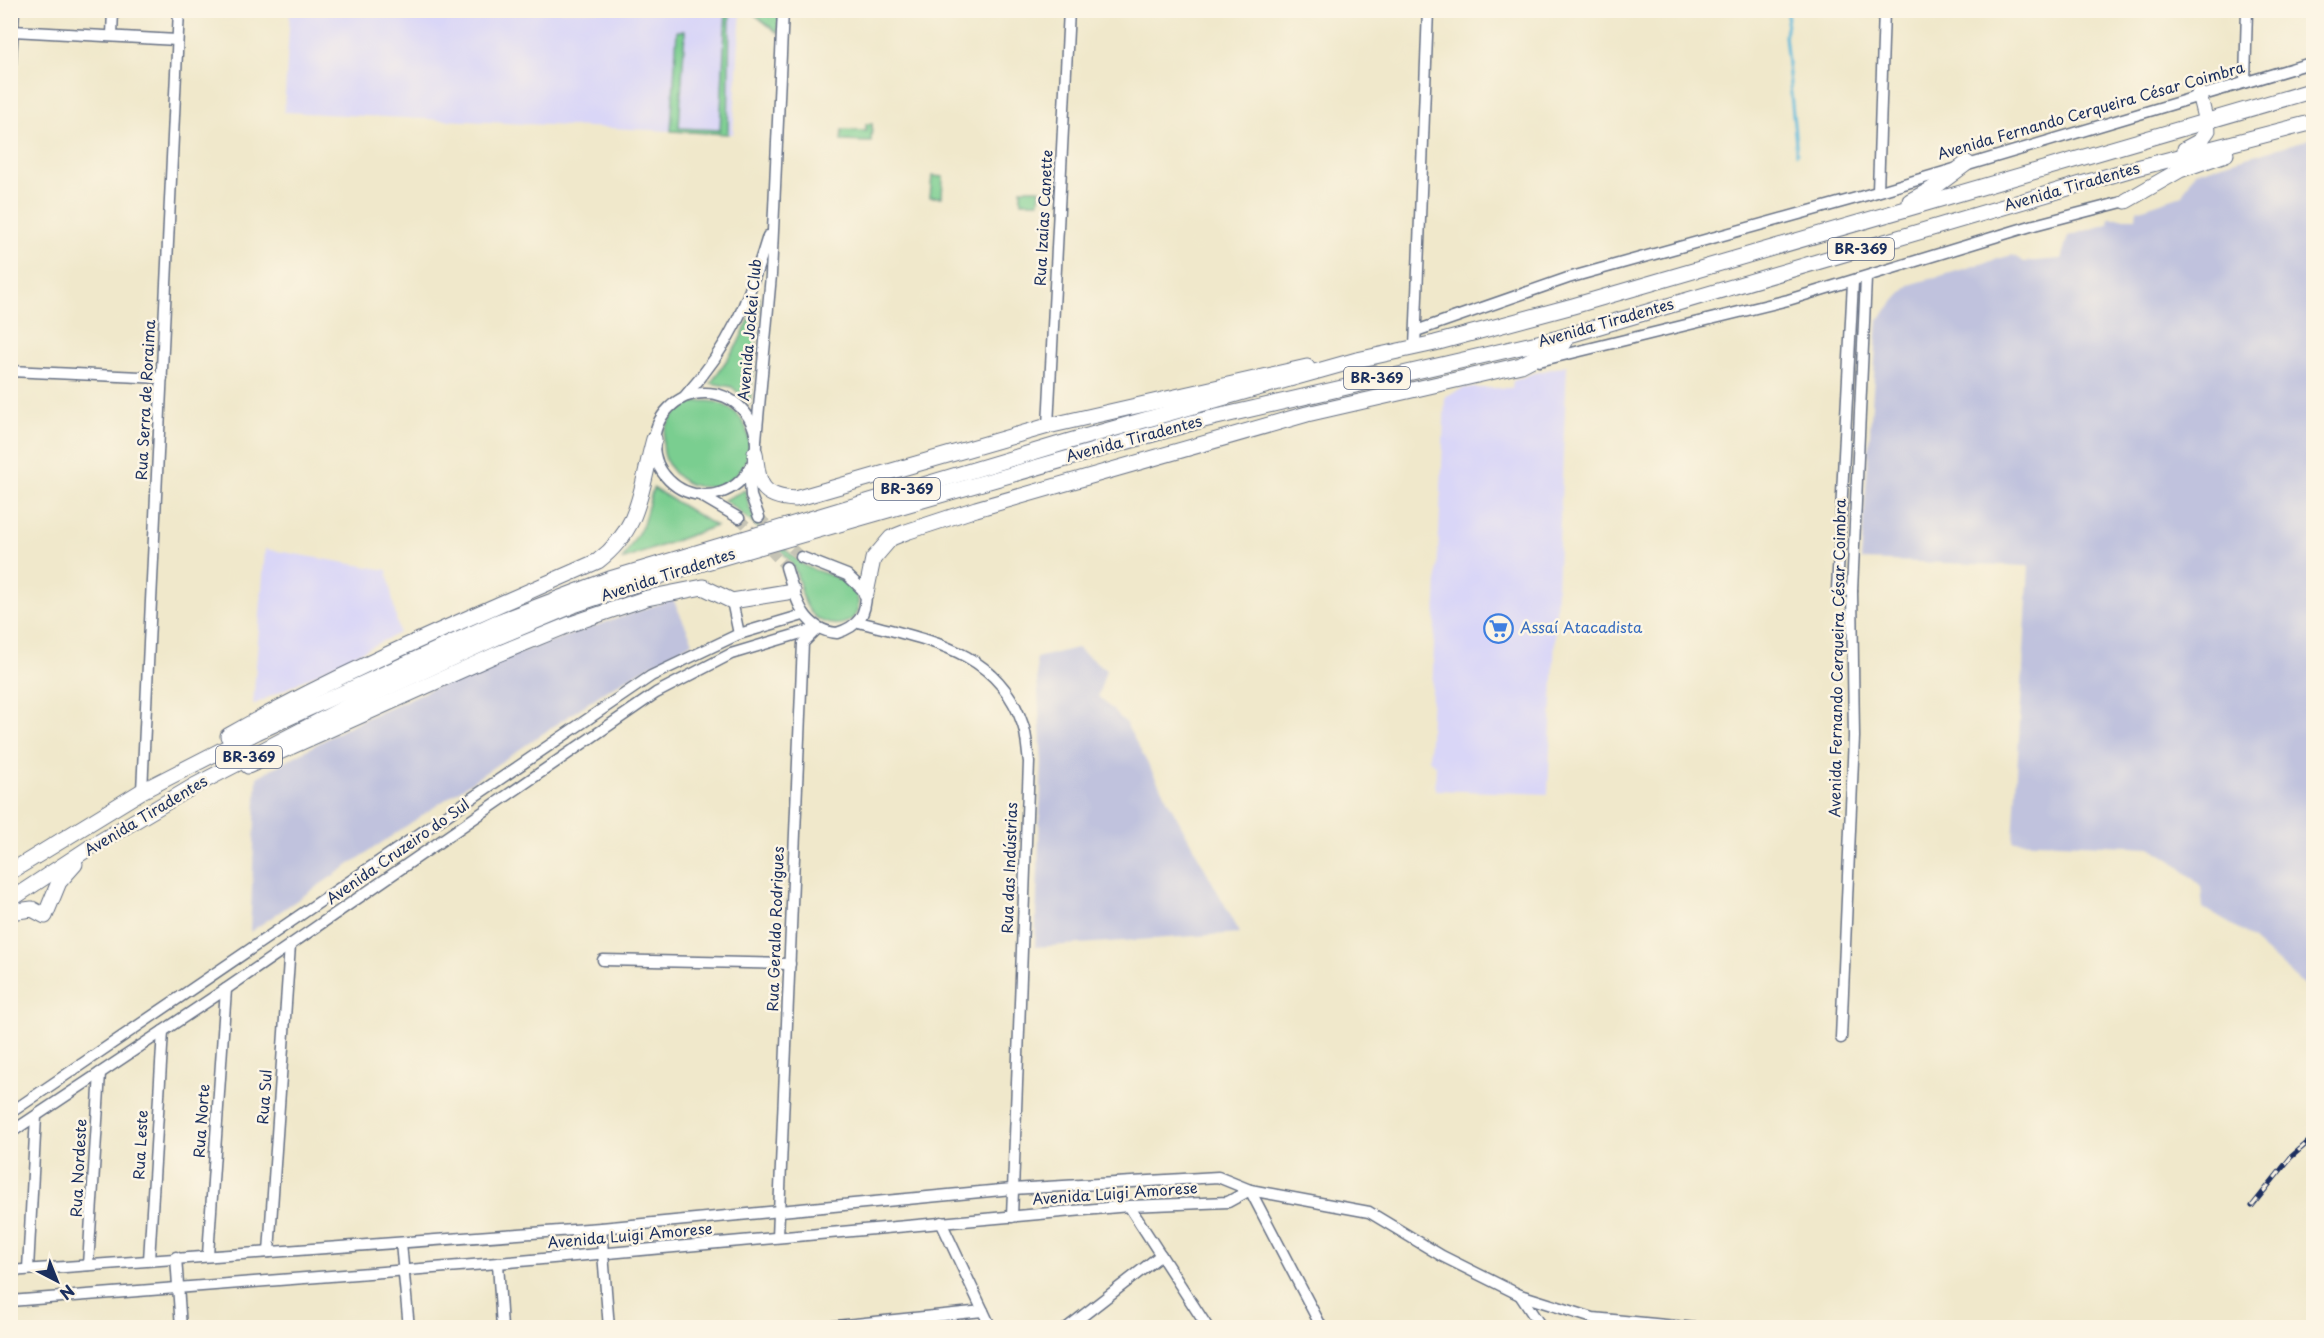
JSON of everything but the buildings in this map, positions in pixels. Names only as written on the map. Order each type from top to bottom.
[{"type":"highway","name":"Avenida Tiradentes","points":[[10,872],[142,791],[179,771],[495,623],[610,579],[1070,441],[1357,360],[1415,348],[1573,306],[2313,90]]},
{"type":"highway","points":[[2129,170],[2200,141],[2208,130],[2199,94]]},
{"type":"highway","name":"Avenida Tiradentes","points":[[10,900],[89,848],[194,786],[298,731],[427,668],[574,605],[675,571],[810,531],[1195,422],[1559,338],[2129,170],[2313,122]]},
{"type":"highway","points":[[2126,201],[2180,170],[2278,132]]},
{"type":"highway","points":[[1850,226],[1921,196],[1967,163]]},
{"type":"highway","points":[[866,593],[873,559],[891,538],[906,532],[976,509],[1307,414],[1521,365],[1594,326]]},
{"type":"highway","points":[[756,446],[759,481],[764,488],[775,498],[795,499],[1048,426],[1287,369],[1357,360]]},
{"type":"highway","points":[[1195,422],[1307,414]]},
{"type":"highway","points":[[179,771],[218,741],[294,698],[466,617],[598,561],[617,544],[630,526],[654,439]]},
{"type":"highway","points":[[194,786],[279,755],[493,656],[647,598],[703,587],[732,601],[794,591]]},
{"type":"highway","points":[[10,912],[32,909],[45,916],[59,882],[89,848]]},
{"type":"street","points":[[10,74],[14,10]]},
{"type":"street","points":[[112,35],[113,10]]},
{"type":"street","name":"Rua Serra de Roraima","points":[[142,791],[178,10]]},
{"type":"street","name":"Avenida Jockei Club","points":[[756,446],[771,275],[783,10]]},
{"type":"street","name":"Rua Izaias Canette","points":[[1048,426],[1069,10]]},
{"type":"street","points":[[1415,348],[1428,10]]},
{"type":"street","points":[[1878,191],[1884,10]]},
{"type":"street","points":[[2245,81],[2247,10]]},
{"type":"street","points":[[13,31],[177,40]]},
{"type":"street","name":"Avenida Fernando Cerqueira César Coimbra","points":[[1416,331],[1568,278],[1878,191],[2313,62]]},
{"type":"street","points":[[1521,365],[1853,282],[2034,225],[2126,201]]},
{"type":"street","name":"Avenida Jockei Club","points":[[683,398],[712,366],[735,327],[751,292],[772,222]]},
{"type":"street","name":"Avenida Fernando Cerqueira César Coimbra","points":[[1841,1038],[1854,737],[1852,591],[1866,278]]},
{"type":"street","points":[[1852,591],[1837,590],[1853,282]]},
{"type":"street","points":[[10,371],[162,378]]},
{"type":"street","points":[[739,518],[698,494],[679,488],[665,475],[656,458],[654,439],[663,414],[683,398],[702,393],[731,399],[746,412],[756,446],[749,469],[751,496],[759,517]]},
{"type":"street","points":[[698,494],[727,489],[749,469]]},
{"type":"street","points":[[801,557],[847,575],[866,593],[866,612],[859,622]]},
{"type":"street","points":[[786,567],[803,615],[818,628]]},
{"type":"street","points":[[732,601],[740,634]]},
{"type":"street","name":"Avenida Cruzeiro do Sul","points":[[10,1113],[643,681],[692,654],[740,634],[803,615]]},
{"type":"street","name":"Avenida Cruzeiro do Sul","points":[[10,1133],[226,989],[645,700],[731,654],[818,628],[837,633],[859,622]]},
{"type":"street","name":"Rua das Indústrias","points":[[859,622],[935,642],[970,656],[990,671],[1004,688],[1024,727],[1029,762],[1011,1217]]},
{"type":"street","name":"Rua Geraldo Rodrigues","points":[[778,1237],[803,643],[818,628]]},
{"type":"street","points":[[643,681],[645,700]]},
{"type":"street","name":"Rua Sul","points":[[269,1251],[290,945]]},
{"type":"street","points":[[603,960],[790,964]]},
{"type":"street","name":"Rua Norte","points":[[208,1256],[226,989]]},
{"type":"street","name":"Rua Leste","points":[[149,1260],[163,1031]]},
{"type":"street","name":"Rua Nordeste","points":[[88,1265],[100,1073]]},
{"type":"street","points":[[28,1269],[36,1116]]},
{"type":"street","name":"Avenida Luigi Amorese","points":[[10,1271],[176,1257],[601,1228],[1012,1190],[1218,1177],[1250,1190],[1369,1212],[1442,1256],[1520,1295],[1593,1318],[1696,1328]]},
{"type":"street","points":[[1250,1190],[1322,1328]]},
{"type":"street","name":"Avenida Luigi Amorese","points":[[10,1301],[498,1263],[1130,1206],[1228,1202],[1250,1190]]},
{"type":"street","points":[[1130,1206],[1208,1328]]},
{"type":"street","points":[[940,1222],[991,1328]]},
{"type":"street","points":[[601,1228],[609,1328]]},
{"type":"street","points":[[401,1243],[409,1328]]},
{"type":"street","points":[[1067,1328],[1161,1255]]},
{"type":"street","points":[[176,1257],[182,1328]]},
{"type":"street","points":[[498,1263],[502,1328]]},
{"type":"street","points":[[1520,1295],[1542,1328]]},
{"type":"street","points":[[816,1328],[983,1311]]},
{"type":"shaded area","points":[[290,11],[741,11],[733,134],[284,112]]},
{"type":"shaded area","points":[[2313,138],[2313,993],[2244,932],[2203,908],[2201,886],[2174,862],[2151,847],[2013,841],[2029,566],[1861,560],[1878,320],[1909,285],[2012,255],[2024,262],[2061,259],[2068,236],[2108,224],[2109,218],[2136,218],[2137,210],[2182,195],[2195,172]]},
{"type":"shaded area","points":[[1567,365],[1548,794],[1435,790],[1436,766],[1429,759],[1445,396],[1465,388],[1512,388],[1513,381]]},
{"type":"shaded area","points":[[265,549],[387,570],[399,633],[253,705]]},
{"type":"shaded area","points":[[673,599],[693,642],[607,690],[250,932],[257,777],[357,722],[492,662]]},
{"type":"shaded area","points":[[1077,648],[1106,670],[1098,696],[1125,722],[1240,933],[1035,947],[1042,763],[1036,658]]},
{"type":"green space","points":[[726,11],[730,11],[728,134],[671,131],[677,31],[685,31],[679,128],[720,130]]},
{"type":"green space","points":[[755,11],[779,11],[778,33],[755,15]]},
{"type":"green space","points":[[866,124],[872,124],[871,142],[841,141],[842,130],[866,131]]},
{"type":"green space","points":[[932,176],[943,177],[942,197],[930,197]]},
{"type":"green space","points":[[1021,189],[1040,189],[1039,202],[1021,202]]},
{"type":"green space","points":[[760,297],[750,404],[732,387],[711,383],[737,345]]},
{"type":"green space","points":[[698,401],[714,401],[737,413],[746,427],[749,444],[746,461],[737,475],[714,487],[698,487],[682,480],[670,468],[663,452],[663,436],[670,420],[682,408]]},
{"type":"green space","points":[[653,488],[716,526],[622,560],[643,525]]},
{"type":"green space","points":[[745,490],[753,516],[791,555],[809,568],[840,579],[852,587],[858,606],[856,614],[850,621],[832,624],[813,615],[806,605],[799,580],[788,559],[761,531],[724,500]]},
{"type":"waterway","points":[[1789,10],[1785,35],[1797,154]]},
{"type":"tunnel","points":[[759,517],[801,557]]},
{"type":"tunnel","points":[[739,518],[786,567]]},
{"type":"railway","points":[[2252,1206],[2291,1157],[2314,1137]]},
{"type":"place","name":"Assaí Atacadista","points":[[1499,628]]}]
